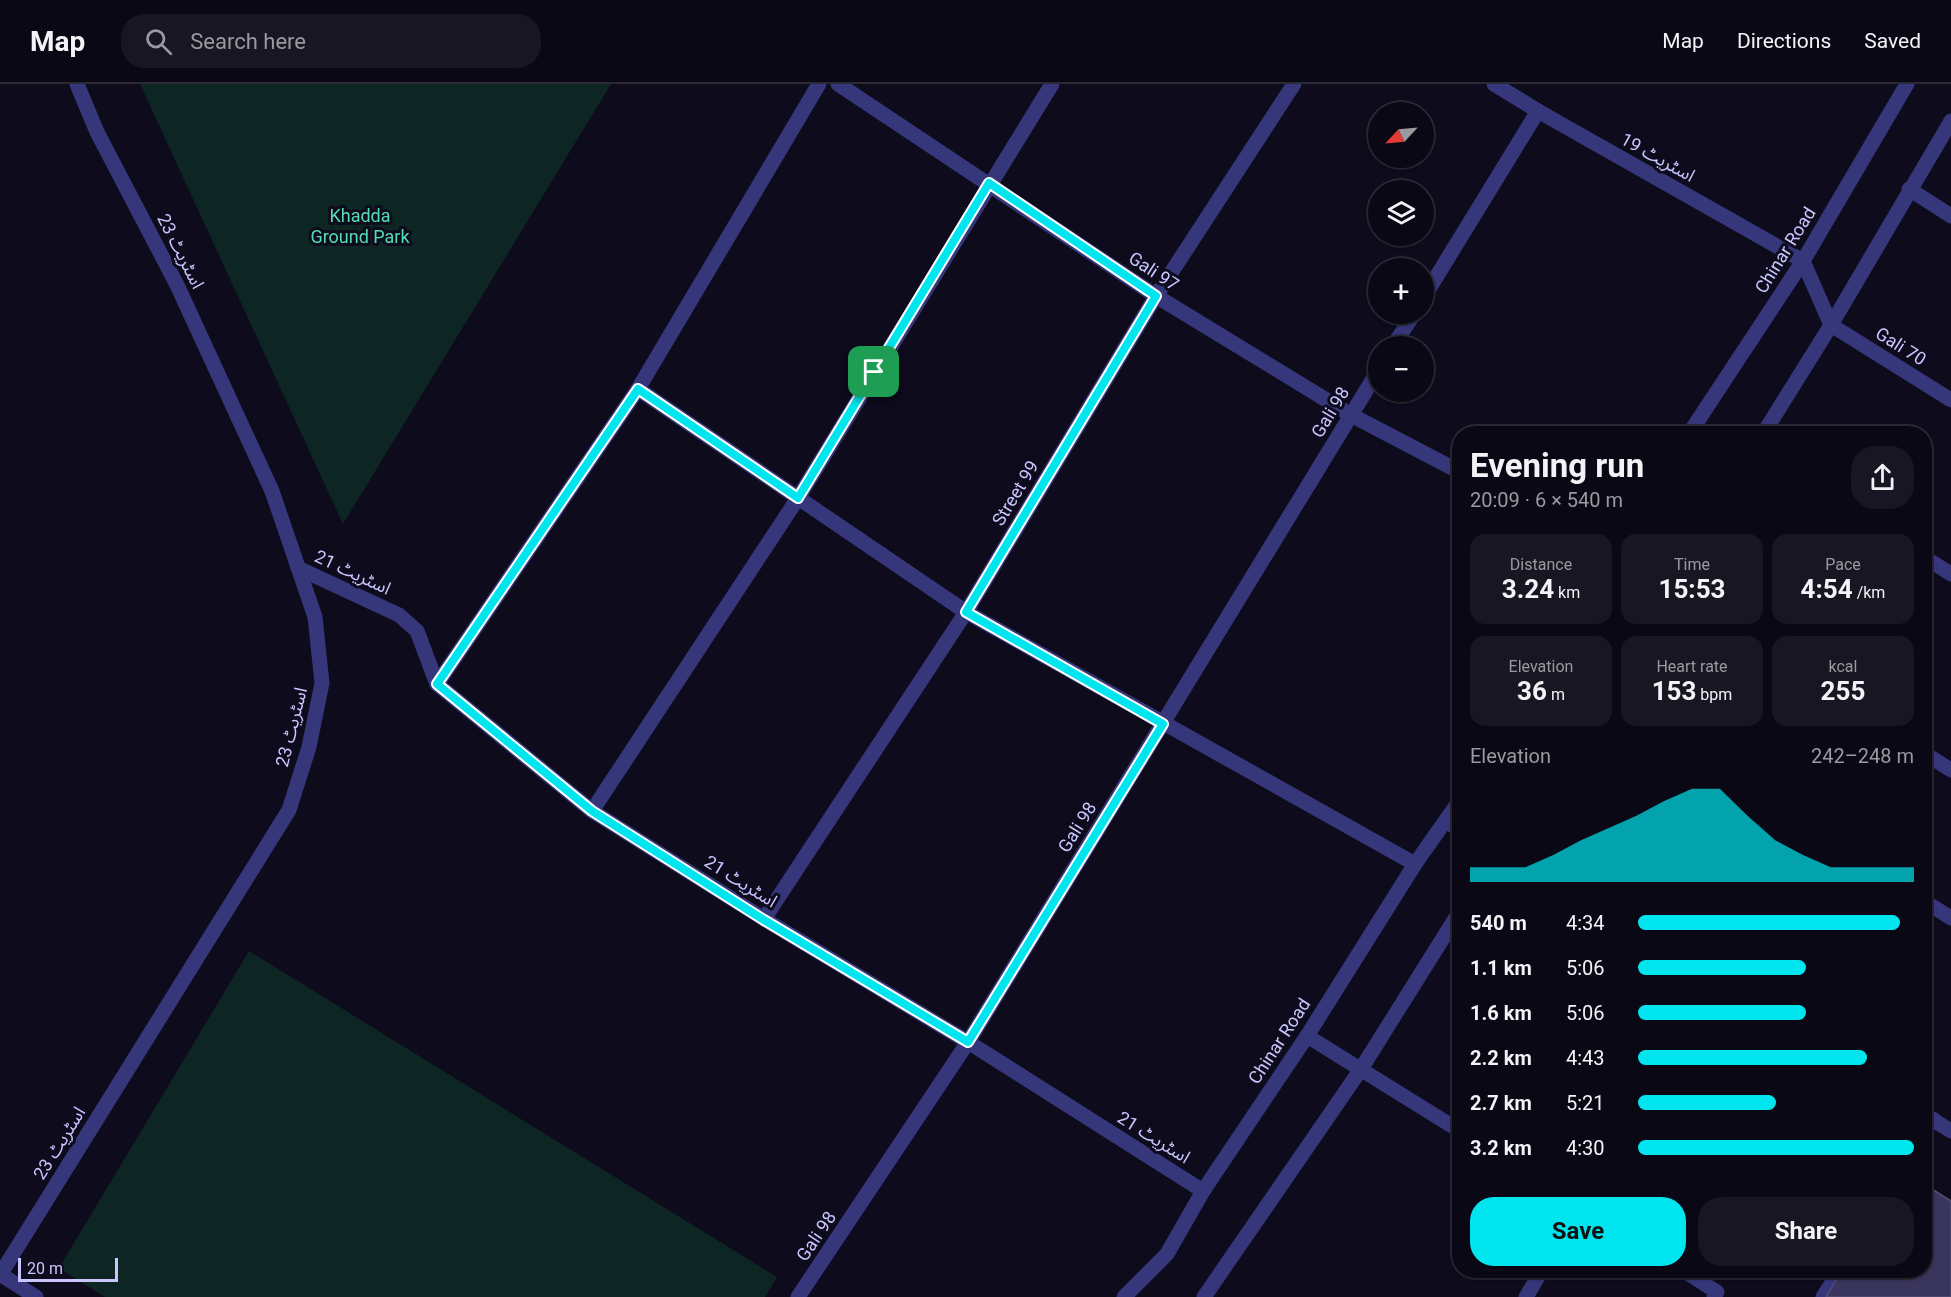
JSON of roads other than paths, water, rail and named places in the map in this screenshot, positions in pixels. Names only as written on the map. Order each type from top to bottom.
[{"type":"street","name":"اسٹریٹ 23","points":[[0,1274],[288,810],[309,747],[322,683],[315,617],[273,491],[177,285],[98,132],[77,84]]},
{"type":"street","points":[[437,684],[638,389],[819,84]]},
{"type":"street","name":"Gali 97","points":[[838,84],[1156,296],[1351,415],[1452,468]]},
{"type":"street","points":[[592,811],[798,498],[989,183],[1052,84]]},
{"type":"street","name":"Street 99","points":[[764,920],[966,612],[1156,296],[1294,84]]},
{"type":"street","name":"اسٹریٹ 19","points":[[1494,84],[1803,261]]},
{"type":"street","name":"Chinar Road","points":[[1694,426],[1803,261],[1907,84]]},
{"type":"street","points":[[1434,281],[1538,111]]},
{"type":"street","points":[[1768,426],[1831,325],[1951,121]]},
{"type":"street","points":[[1909,189],[1951,216]]},
{"type":"street","points":[[1803,261],[1831,325]]},
{"type":"street","name":"Gali 70","points":[[1831,325],[1951,400]]},
{"type":"street","name":"Gali 98","points":[[798,1297],[968,1042],[1368,387]]},
{"type":"street","points":[[638,389],[966,612],[1415,864]]},
{"type":"street","points":[[1932,562],[1951,574]]},
{"type":"street","name":"اسٹریٹ 21","points":[[298,568],[399,615],[417,631],[437,684],[592,811],[764,920],[968,1042],[1203,1191]]},
{"type":"street","points":[[1932,758],[1951,770]]},
{"type":"street","name":"Chinar Road","points":[[1124,1297],[1167,1254],[1203,1191],[1307,1036],[1415,864],[1452,826]]},
{"type":"street","points":[[1932,906],[1951,918]]},
{"type":"street","points":[[1204,1297],[1361,1069],[1452,924]]},
{"type":"street","points":[[1307,1036],[1452,1126]]},
{"type":"street","points":[[1932,1119],[1951,1131]]},
{"type":"street","points":[[0,1274],[36,1297]]},
{"type":"street","points":[[1526,1297],[1537,1278]]},
{"type":"street","points":[[1695,1278],[1717,1292],[1714,1297]]},
{"type":"street","points":[[1823,1297],[1834,1278]]},
{"type":"park label","name":"Khadda Ground Park","points":[[360,225]]}]
